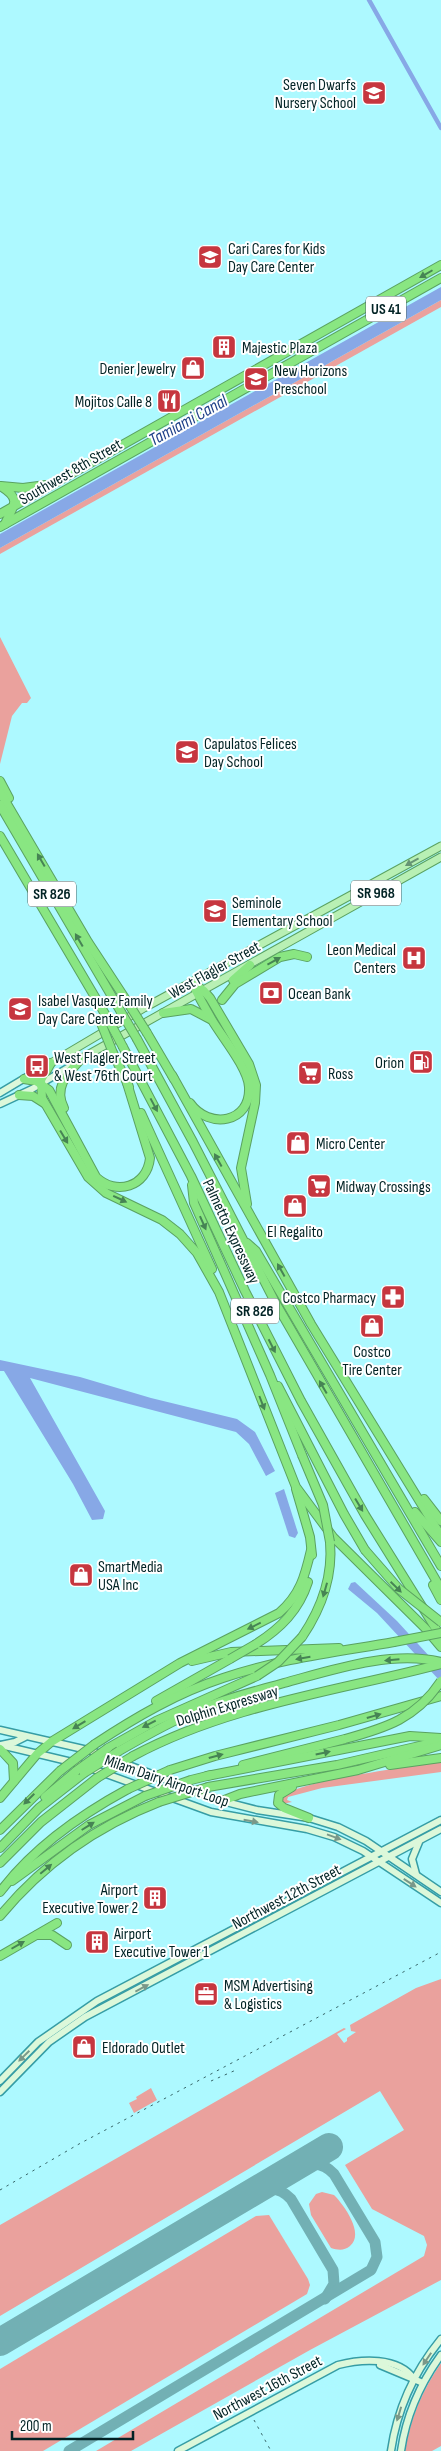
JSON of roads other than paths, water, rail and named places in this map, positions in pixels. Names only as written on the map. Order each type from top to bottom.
[{"type":"highway","name":"Southwest 8th Street","points":[[0,514],[441,265]]},
{"type":"highway","name":"Southwest 8th Street","points":[[2,526],[441,278]]},
{"type":"highway","points":[[334,338],[342,329],[386,303],[390,294]]},
{"type":"highway","points":[[296,359],[294,354],[299,346]]},
{"type":"highway","points":[[81,480],[86,465]]},
{"type":"highway","points":[[0,486],[29,488],[56,482]]},
{"type":"highway","points":[[0,486],[12,495],[14,505],[2,526]]},
{"type":"highway","points":[[0,781],[32,845]]},
{"type":"highway","points":[[0,792],[84,934],[192,1106],[205,1117],[216,1120],[228,1119],[235,1115],[245,1104],[249,1094],[248,1081],[212,1020],[201,993]]},
{"type":"highway","name":"Palmetto Expressway","points":[[0,805],[137,1039],[291,1331],[441,1589]]},
{"type":"highway","name":"Palmetto Expressway","points":[[0,836],[99,1004],[104,1021],[123,1047],[191,1176],[268,1337],[323,1443],[441,1637]]},
{"type":"highway","points":[[222,1000],[235,984],[280,957],[294,954],[307,957]]},
{"type":"highway","points":[[225,1023],[222,1000],[226,987],[250,965]]},
{"type":"highway","points":[[192,982],[225,1023],[249,1064],[256,1085],[255,1103],[243,1149],[241,1168],[242,1186],[251,1218]]},
{"type":"highway","points":[[163,1013],[191,1009],[212,1020]]},
{"type":"highway","points":[[104,1021],[113,1053],[200,1241],[218,1282],[219,1292]]},
{"type":"highway","points":[[67,1122],[60,1101],[60,1089],[68,1073],[82,1058]]},
{"type":"highway","points":[[51,1062],[43,1075],[40,1093],[92,1182],[106,1193],[162,1220],[180,1234],[201,1258],[219,1292],[295,1486],[312,1550],[308,1581],[300,1601],[282,1625],[256,1644],[138,1711],[106,1733],[95,1744]]},
{"type":"highway","points":[[172,1075],[311,1324],[367,1418],[397,1463],[441,1521]]},
{"type":"highway","points":[[24,1079],[40,1084],[49,1090],[92,1172],[99,1180],[119,1188],[136,1182],[148,1169],[150,1154],[127,1083]]},
{"type":"highway","points":[[19,1096],[33,1096],[45,1104]]},
{"type":"highway","points":[[0,1843],[31,1810],[76,1771],[108,1748],[156,1721],[257,1676],[278,1662],[302,1637],[314,1618],[325,1590],[329,1569],[330,1542],[323,1505],[270,1375],[194,1203],[191,1176]]},
{"type":"highway","points":[[241,1238],[256,1252],[296,1323],[428,1535],[441,1566]]},
{"type":"highway","points":[[270,1375],[365,1550],[399,1590],[441,1622]]},
{"type":"highway","points":[[397,1463],[441,1536]]},
{"type":"highway","points":[[295,1486],[333,1537],[425,1628],[441,1647]]},
{"type":"highway","points":[[428,1535],[441,1542]]},
{"type":"highway","points":[[410,1538],[425,1573],[441,1600]]},
{"type":"highway","points":[[0,1798],[37,1754],[51,1742],[180,1663],[280,1613],[291,1602],[302,1586],[312,1550]]},
{"type":"highway","points":[[412,1592],[425,1602],[441,1627]]},
{"type":"highway","points":[[0,1830],[60,1771],[95,1744],[159,1705],[216,1680],[263,1666],[441,1633]]},
{"type":"highway","points":[[156,1678],[189,1662],[223,1653],[337,1647],[351,1649]]},
{"type":"highway","points":[[0,1848],[39,1808],[84,1774],[119,1751],[172,1722],[231,1698],[318,1674],[379,1662],[418,1659],[441,1663]]},
{"type":"highway","name":"Dolphin Expressway","points":[[0,1863],[40,1822],[97,1778],[133,1756],[184,1731],[224,1717],[420,1670],[441,1663]]},
{"type":"highway","points":[[6,1884],[25,1873],[88,1825],[145,1796],[191,1780],[387,1726],[412,1714],[432,1694],[441,1681]]},
{"type":"highway","points":[[0,1892],[59,1834],[88,1812],[128,1789],[170,1770],[441,1696]]},
{"type":"highway","points":[[207,1776],[410,1736],[441,1739]]},
{"type":"highway","points":[[0,1916],[34,1879],[74,1847],[118,1820],[159,1802],[208,1787],[337,1765],[441,1739]]},
{"type":"highway","points":[[358,1770],[438,1746]]},
{"type":"highway","points":[[0,1749],[13,1763],[14,1782]]},
{"type":"highway","points":[[222,1801],[240,1794],[358,1770],[441,1758]]},
{"type":"highway","points":[[300,1782],[282,1792],[278,1800],[284,1808],[309,1818]]},
{"type":"highway","points":[[0,1956],[57,1924]]},
{"type":"highway","points":[[35,1935],[52,1934],[66,1945]]},
{"type":"main road","name":"West Flagler Street","points":[[0,1093],[192,982],[441,846]]},
{"type":"main road","name":"West Flagler Street","points":[[1,1104],[19,1096],[82,1058],[441,857]]},
{"type":"main road","points":[[1,1104],[9,1088]]},
{"type":"main road","name":"Milam Dairy Airport Loop","points":[[0,1730],[92,1751],[222,1801],[257,1810],[309,1818],[350,1832],[441,1892]]},
{"type":"main road","points":[[0,1745],[18,1742],[26,1737]]},
{"type":"main road","name":"Milam Dairy Airport Loop","points":[[0,1745],[113,1775],[208,1811],[320,1832],[343,1841],[371,1857],[441,1903]]},
{"type":"main road","name":"Northwest 12th Street","points":[[0,2081],[38,2042],[82,2011],[441,1820]]},
{"type":"main road","name":"Northwest 12th Street","points":[[0,2092],[49,2042],[76,2022],[441,1829]]},
{"type":"main road","points":[[417,1876],[412,1859],[413,1850],[420,1840]]},
{"type":"main road","points":[[255,1918],[260,1926]]},
{"type":"main road","points":[[391,2451],[398,2418],[414,2379],[441,2340]]},
{"type":"main road","points":[[401,2451],[410,2413],[423,2383],[441,2355]]},
{"type":"main road","name":"Northwest 16th Street","points":[[178,2451],[325,2370],[347,2362],[373,2361],[405,2377],[423,2383]]},
{"type":"water","points":[[441,287],[441,300],[0,548],[0,534]]},
{"type":"water","points":[[0,1360],[80,1377],[151,1398],[237,1419],[255,1432],[275,1471],[266,1476],[249,1444],[236,1432],[30,1378],[105,1511],[103,1519],[92,1520],[73,1484],[4,1371],[0,1371]]},
{"type":"water","points":[[284,1489],[298,1533],[295,1538],[289,1536],[275,1493]]},
{"type":"water","points":[[355,1582],[397,1621],[441,1669],[441,1682],[377,1613],[348,1589],[351,1583]]},
{"type":"waterway","points":[[369,0],[441,128]]},
{"type":"railway","points":[[0,2190],[79,2144],[441,1952]]},
{"type":"railway","points":[[211,2081],[236,2070]]},
{"type":"railway","points":[[254,2420],[271,2451]]},
{"type":"place","name":"Seven Dwarfs Nursery School","points":[[374,93]]},
{"type":"place","name":"Cari Cares for Kids Day Care Center","points":[[210,257]]},
{"type":"place","name":"Majestic Plaza","points":[[224,347]]},
{"type":"place","name":"Denier Jewelry","points":[[193,368]]},
{"type":"place","name":"New Horizons Preschool","points":[[256,379]]},
{"type":"place","name":"Mojitos Calle 8","points":[[169,401]]},
{"type":"place","name":"Capulatos Felices Day School","points":[[187,752]]},
{"type":"place","name":"Seminole Elementary School","points":[[215,911]]},
{"type":"place","name":"Leon Medical Centers","points":[[414,958]]},
{"type":"place","name":"Ocean Bank","points":[[271,993]]},
{"type":"place","name":"Isabel Vasquez Family Day Care Center","points":[[20,1009]]},
{"type":"place","name":"Orion","points":[[421,1062]]},
{"type":"place","name":"West Flagler Street & West 76th Court","points":[[37,1066]]},
{"type":"place","name":"Ross","points":[[310,1073]]},
{"type":"place","name":"Micro Center","points":[[298,1143]]},
{"type":"place","name":"Midway Crossings","points":[[319,1186]]},
{"type":"place","name":"El Regalito","points":[[295,1206]]},
{"type":"place","name":"Costco Pharmacy","points":[[393,1297]]},
{"type":"place","name":"Costco Tire Center","points":[[372,1326]]},
{"type":"place","name":"SmartMedia USA Inc","points":[[81,1575]]},
{"type":"place","name":"Airport Executive Tower 2","points":[[155,1898]]},
{"type":"place","name":"Airport Executive Tower 1","points":[[97,1942]]},
{"type":"place","name":"MSM Advertising & Logistics","points":[[206,1994]]},
{"type":"place","name":"Eldorado Outlet","points":[[84,2047]]},
{"type":"water label","name":"Tamiami Canal","points":[[188,420]]}]
